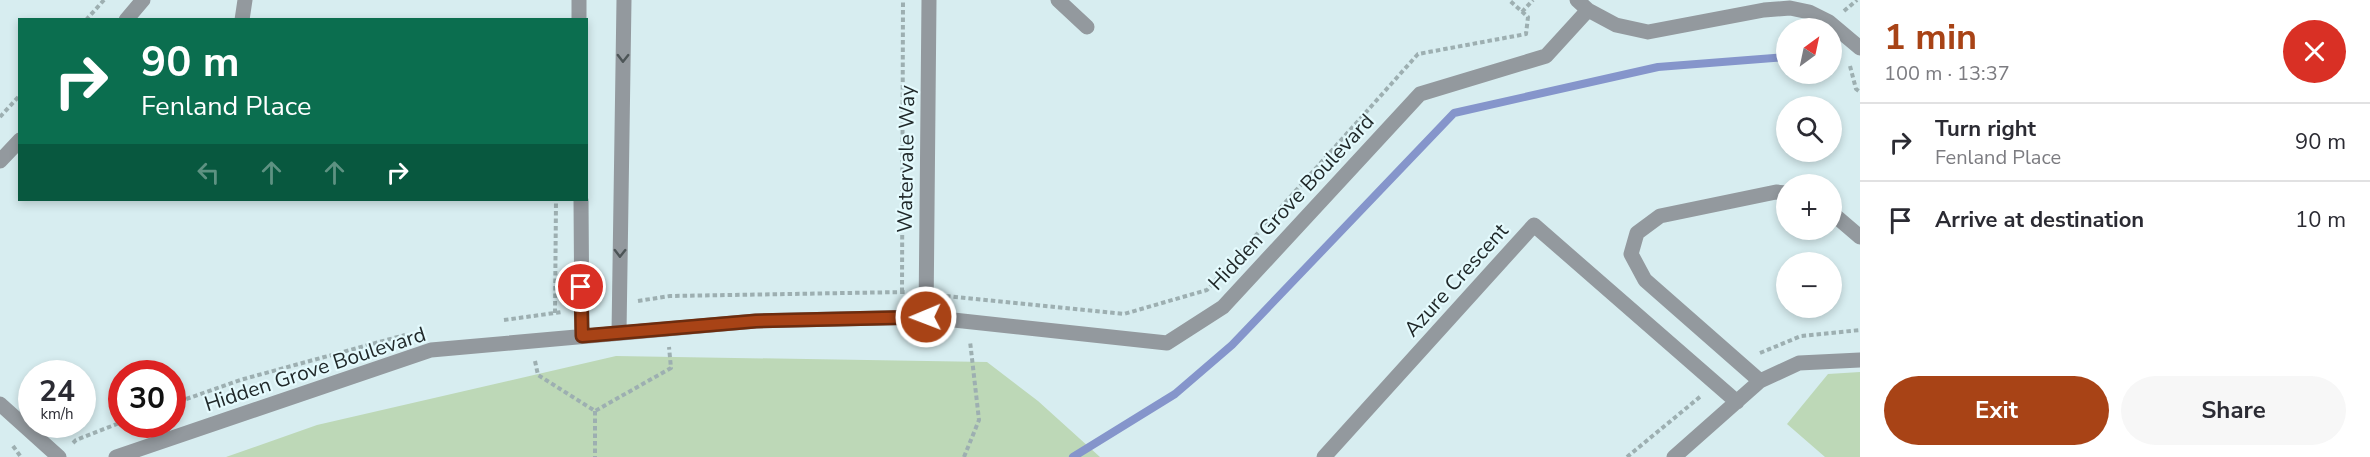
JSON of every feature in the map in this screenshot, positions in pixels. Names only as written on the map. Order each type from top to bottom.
[{"type":"street","points":[[128,18],[143,0]]},
{"type":"street","points":[[242,18],[245,0]]},
{"type":"street","points":[[579,0],[579,18]]},
{"type":"street","points":[[619,333],[624,0]]},
{"type":"street","name":"Watervale Way","points":[[926,317],[929,0]]},
{"type":"street","points":[[1058,0],[1088,27]]},
{"type":"street","points":[[1582,5],[1616,25],[1648,32],[1764,10],[1790,8],[1809,12],[1829,22],[1860,48]]},
{"type":"street","name":"Hidden Grove Boulevard","points":[[116,457],[431,350],[756,321],[926,317],[1167,343],[1223,307],[1420,94],[1546,56],[1582,5]]},
{"type":"street","points":[[0,162],[18,142]]},
{"type":"street","points":[[1760,381],[1645,280],[1631,254],[1637,232],[1660,216],[1776,192]]},
{"type":"street","points":[[581,201],[582,336]]},
{"type":"street","points":[[1842,222],[1860,237]]},
{"type":"street","name":"Azure Crescent","points":[[1324,457],[1534,225],[1737,402]]},
{"type":"street","points":[[1674,457],[1760,381],[1799,363],[1860,360]]},
{"type":"street","points":[[0,404],[64,453]]},
{"type":"path","points":[[88,18],[104,0]]},
{"type":"path","points":[[902,292],[903,0]]},
{"type":"path","points":[[619,304],[669,296],[902,292],[1014,301],[1124,314],[1207,290],[1418,54],[1526,34],[1528,17],[1509,0]]},
{"type":"path","points":[[1522,12],[1533,0]]},
{"type":"path","points":[[1844,11],[1857,0]]},
{"type":"path","points":[[1845,60],[1850,67],[1856,89],[1860,92]]},
{"type":"path","points":[[0,117],[18,97]]},
{"type":"path","points":[[556,201],[556,338]]},
{"type":"path","points":[[498,321],[582,309]]},
{"type":"path","points":[[964,457],[979,420],[967,322]]},
{"type":"path","points":[[595,411],[671,368],[668,328]]},
{"type":"path","points":[[186,399],[240,380],[408,334]]},
{"type":"path","points":[[529,340],[538,375],[595,411]]},
{"type":"path","points":[[595,411],[595,457]]},
{"type":"path","points":[[64,453],[76,440],[108,427]]},
{"type":"green space","points":[[616,356],[987,362],[1038,401],[1100,457],[226,457],[317,425]]},
{"type":"green space","points":[[1860,372],[1860,457],[1825,457],[1787,424],[1828,374]]},
{"type":"waterway","points":[[1073,457],[1175,394],[1232,345],[1454,113],[1658,67],[1776,58]]},
{"type":"route","points":[[581,287],[582,336],[756,321],[926,317]]}]
